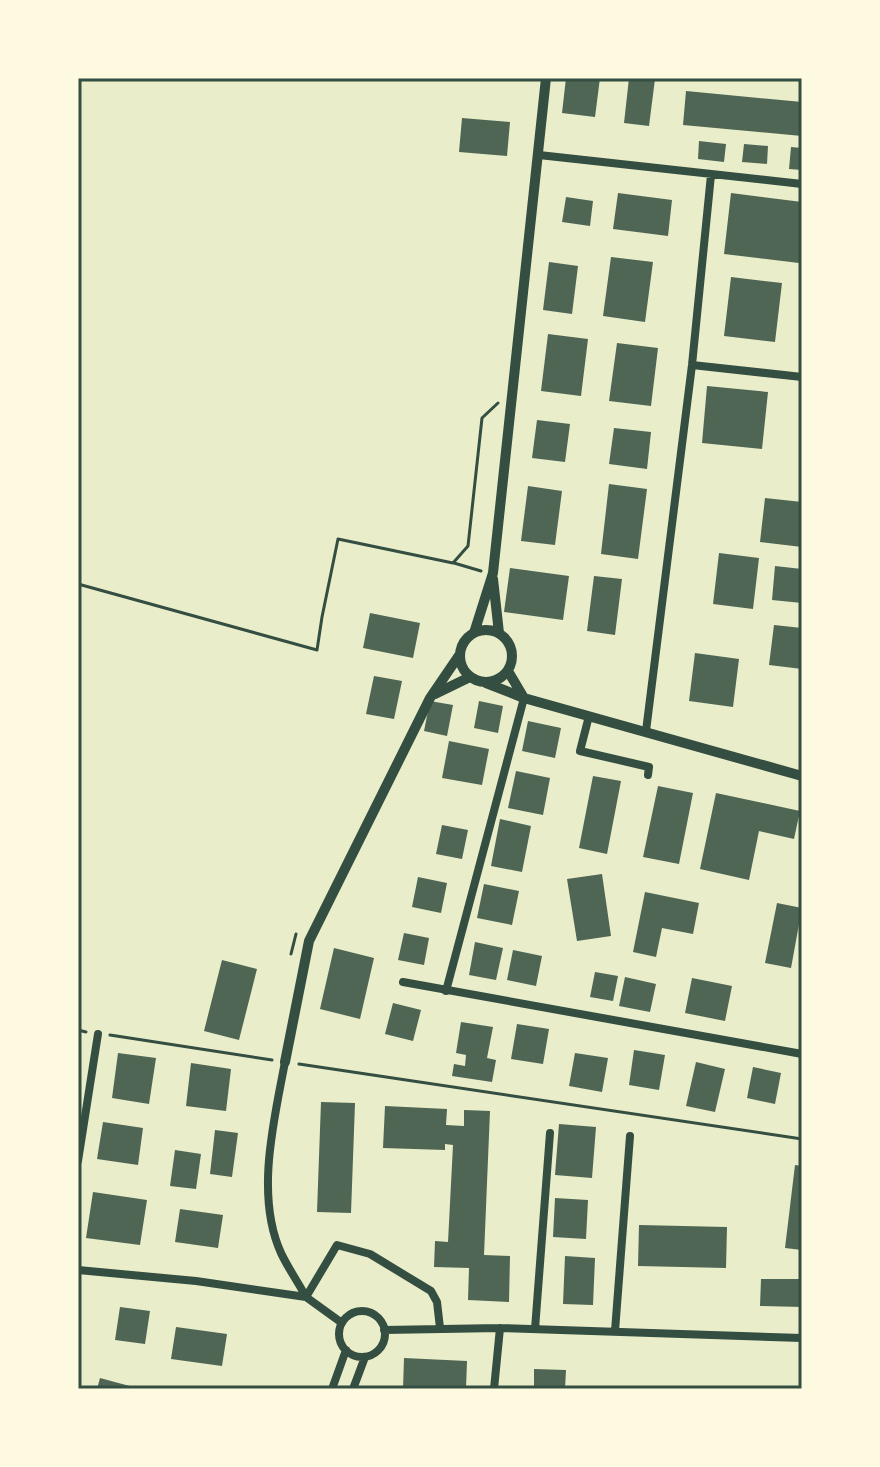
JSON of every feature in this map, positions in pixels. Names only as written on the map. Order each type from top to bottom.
[{"type":"street","points":[[474,633],[487,572],[513,390],[546,78]]},
{"type":"street","points":[[539,155],[802,184]]},
{"type":"street","points":[[646,731],[692,365],[711,175]]},
{"type":"street","points":[[692,365],[802,377]]},
{"type":"street","points":[[487,572],[499,633]]},
{"type":"street","points":[[342,1323],[306,1297],[280,1252],[271,1216],[268,1175],[274,1121],[291,1062],[309,941],[433,695],[467,638],[474,633],[491,630],[499,633],[511,646],[512,663],[502,678],[486,683]]},
{"type":"street","points":[[460,654],[460,662],[470,677],[524,698],[802,776]]},
{"type":"street","points":[[446,991],[524,698],[508,671]]},
{"type":"street","points":[[433,695],[470,677]]},
{"type":"street","points":[[589,716],[580,751],[649,767],[648,775]]},
{"type":"street","points":[[403,982],[802,1054]]},
{"type":"street","points":[[78,1161],[98,1034]]},
{"type":"street","points":[[535,1329],[550,1133]]},
{"type":"street","points":[[615,1331],[630,1136]]},
{"type":"street","points":[[306,1297],[337,1245],[370,1254],[431,1291],[437,1302],[440,1328]]},
{"type":"street","points":[[78,1270],[196,1281],[306,1297]]},
{"type":"street","points":[[366,1311],[378,1317],[384,1330],[380,1348],[365,1357],[351,1354],[339,1337],[342,1323],[352,1313],[366,1311]]},
{"type":"street","points":[[494,1389],[500,1328]]},
{"type":"street","points":[[384,1330],[500,1328],[802,1338]]},
{"type":"street","points":[[332,1389],[346,1350]]},
{"type":"street","points":[[353,1389],[365,1357]]},
{"type":"path","points":[[453,563],[468,546],[482,418],[513,390]]},
{"type":"path","points":[[78,584],[317,650],[338,539],[487,572]]},
{"type":"path","points":[[78,1030],[802,1139]]},
{"type":"building","points":[[566,78],[600,78],[595,117],[562,113]]},
{"type":"building","points":[[629,78],[655,79],[649,126],[624,123]]},
{"type":"building","points":[[686,91],[802,102],[802,136],[683,125]]},
{"type":"building","points":[[462,118],[510,122],[507,156],[459,152]]},
{"type":"building","points":[[699,141],[726,144],[724,162],[698,159]]},
{"type":"building","points":[[744,144],[768,146],[767,164],[742,162]]},
{"type":"building","points":[[791,147],[802,148],[802,170],[789,169]]},
{"type":"building","points":[[618,193],[672,200],[668,236],[613,229]]},
{"type":"building","points":[[731,193],[802,202],[799,263],[724,254]]},
{"type":"building","points":[[566,197],[593,201],[590,226],[562,222]]},
{"type":"building","points":[[611,257],[653,262],[645,322],[603,316]]},
{"type":"building","points":[[549,262],[578,266],[572,314],[543,310]]},
{"type":"building","points":[[731,277],[782,283],[775,342],[724,336]]},
{"type":"building","points":[[548,334],[588,339],[581,396],[541,391]]},
{"type":"building","points":[[617,343],[658,348],[651,406],[609,401]]},
{"type":"building","points":[[707,386],[768,392],[762,449],[702,443]]},
{"type":"building","points":[[537,420],[570,424],[565,462],[532,458]]},
{"type":"building","points":[[614,428],[651,432],[647,469],[609,464]]},
{"type":"building","points":[[609,484],[647,489],[638,559],[601,554]]},
{"type":"building","points":[[528,486],[562,491],[555,545],[521,541]]},
{"type":"building","points":[[765,498],[802,502],[802,547],[760,542]]},
{"type":"building","points":[[719,553],[759,558],[753,609],[713,604]]},
{"type":"building","points":[[775,566],[802,569],[802,603],[772,600]]},
{"type":"building","points":[[510,568],[569,576],[563,620],[504,612]]},
{"type":"building","points":[[594,576],[622,579],[615,635],[587,631]]},
{"type":"building","points":[[370,613],[420,623],[413,658],[363,648]]},
{"type":"building","points":[[774,625],[802,628],[802,669],[769,665]]},
{"type":"building","points":[[695,653],[739,659],[733,707],[689,701]]},
{"type":"building","points":[[374,676],[402,681],[394,719],[366,714]]},
{"type":"building","points":[[430,701],[453,705],[447,736],[424,731]]},
{"type":"building","points":[[479,701],[503,706],[498,733],[474,728]]},
{"type":"building","points":[[528,721],[561,728],[555,758],[522,751]]},
{"type":"building","points":[[449,741],[489,749],[482,785],[442,778]]},
{"type":"building","points":[[516,771],[550,778],[543,815],[508,808]]},
{"type":"building","points":[[593,776],[621,781],[607,854],[579,848]]},
{"type":"building","points":[[658,786],[693,793],[679,864],[643,857]]},
{"type":"building","points":[[716,793],[800,811],[794,839],[759,831],[749,880],[700,869]]},
{"type":"building","points":[[500,819],[531,826],[522,872],[491,866]]},
{"type":"building","points":[[442,825],[468,830],[462,859],[436,854]]},
{"type":"building","points":[[602,874],[611,936],[577,941],[567,879]]},
{"type":"building","points":[[418,877],[447,883],[441,913],[412,907]]},
{"type":"building","points":[[484,884],[519,891],[512,925],[477,918]]},
{"type":"building","points":[[645,892],[699,903],[693,934],[662,928],[656,957],[633,952]]},
{"type":"building","points":[[777,903],[802,908],[791,968],[765,963]]},
{"type":"building","points":[[404,933],[429,938],[424,965],[398,960]]},
{"type":"building","points":[[475,942],[503,948],[496,980],[469,975]]},
{"type":"building","points":[[334,948],[374,958],[360,1019],[320,1009]]},
{"type":"building","points":[[513,950],[542,956],[536,986],[507,980]]},
{"type":"building","points":[[222,960],[257,969],[239,1040],[204,1031]]},
{"type":"building","points":[[595,972],[618,976],[613,1001],[590,997]]},
{"type":"building","points":[[625,977],[656,984],[650,1012],[619,1006]]},
{"type":"building","points":[[692,978],[732,986],[725,1021],[685,1013]]},
{"type":"building","points":[[393,1003],[421,1010],[413,1041],[385,1034]]},
{"type":"building","points":[[461,1022],[493,1027],[487,1058],[496,1060],[492,1082],[452,1076],[454,1064],[465,1066],[466,1055],[456,1053]]},
{"type":"building","points":[[517,1024],[549,1029],[543,1064],[511,1059]]},
{"type":"building","points":[[634,1050],[665,1055],[659,1090],[629,1085]]},
{"type":"building","points":[[118,1053],[156,1058],[149,1104],[112,1098]]},
{"type":"building","points":[[575,1053],[608,1058],[602,1092],[569,1086]]},
{"type":"building","points":[[696,1062],[725,1069],[715,1112],[686,1106]]},
{"type":"building","points":[[191,1063],[231,1069],[226,1111],[186,1106]]},
{"type":"building","points":[[753,1067],[781,1073],[775,1104],[747,1098]]},
{"type":"building","points":[[321,1102],[355,1103],[351,1213],[317,1212]]},
{"type":"building","points":[[385,1106],[447,1109],[446,1125],[464,1126],[464,1110],[490,1111],[484,1255],[510,1256],[509,1302],[468,1300],[469,1268],[434,1267],[435,1241],[448,1242],[453,1145],[445,1144],[445,1150],[383,1148]]},
{"type":"building","points":[[103,1122],[143,1128],[138,1165],[97,1159]]},
{"type":"building","points":[[559,1124],[596,1127],[592,1178],[555,1175]]},
{"type":"building","points":[[215,1130],[238,1133],[232,1177],[210,1174]]},
{"type":"building","points":[[175,1150],[201,1154],[196,1189],[170,1186]]},
{"type":"building","points":[[795,1165],[802,1166],[802,1250],[785,1248]]},
{"type":"building","points":[[93,1192],[147,1200],[140,1245],[86,1238]]},
{"type":"building","points":[[555,1198],[588,1200],[586,1239],[553,1237]]},
{"type":"building","points":[[180,1209],[223,1215],[218,1248],[175,1242]]},
{"type":"building","points":[[639,1225],[727,1227],[726,1268],[638,1266]]},
{"type":"building","points":[[565,1256],[595,1258],[593,1305],[563,1304]]},
{"type":"building","points":[[761,1279],[802,1279],[802,1307],[760,1306]]},
{"type":"building","points":[[120,1307],[150,1311],[145,1344],[115,1340]]},
{"type":"building","points":[[176,1327],[227,1334],[222,1366],[171,1359]]},
{"type":"building","points":[[404,1358],[467,1361],[466,1389],[403,1389]]},
{"type":"building","points":[[534,1369],[566,1370],[565,1389],[534,1389]]},
{"type":"building","points":[[100,1378],[137,1388],[137,1389],[97,1389]]}]
